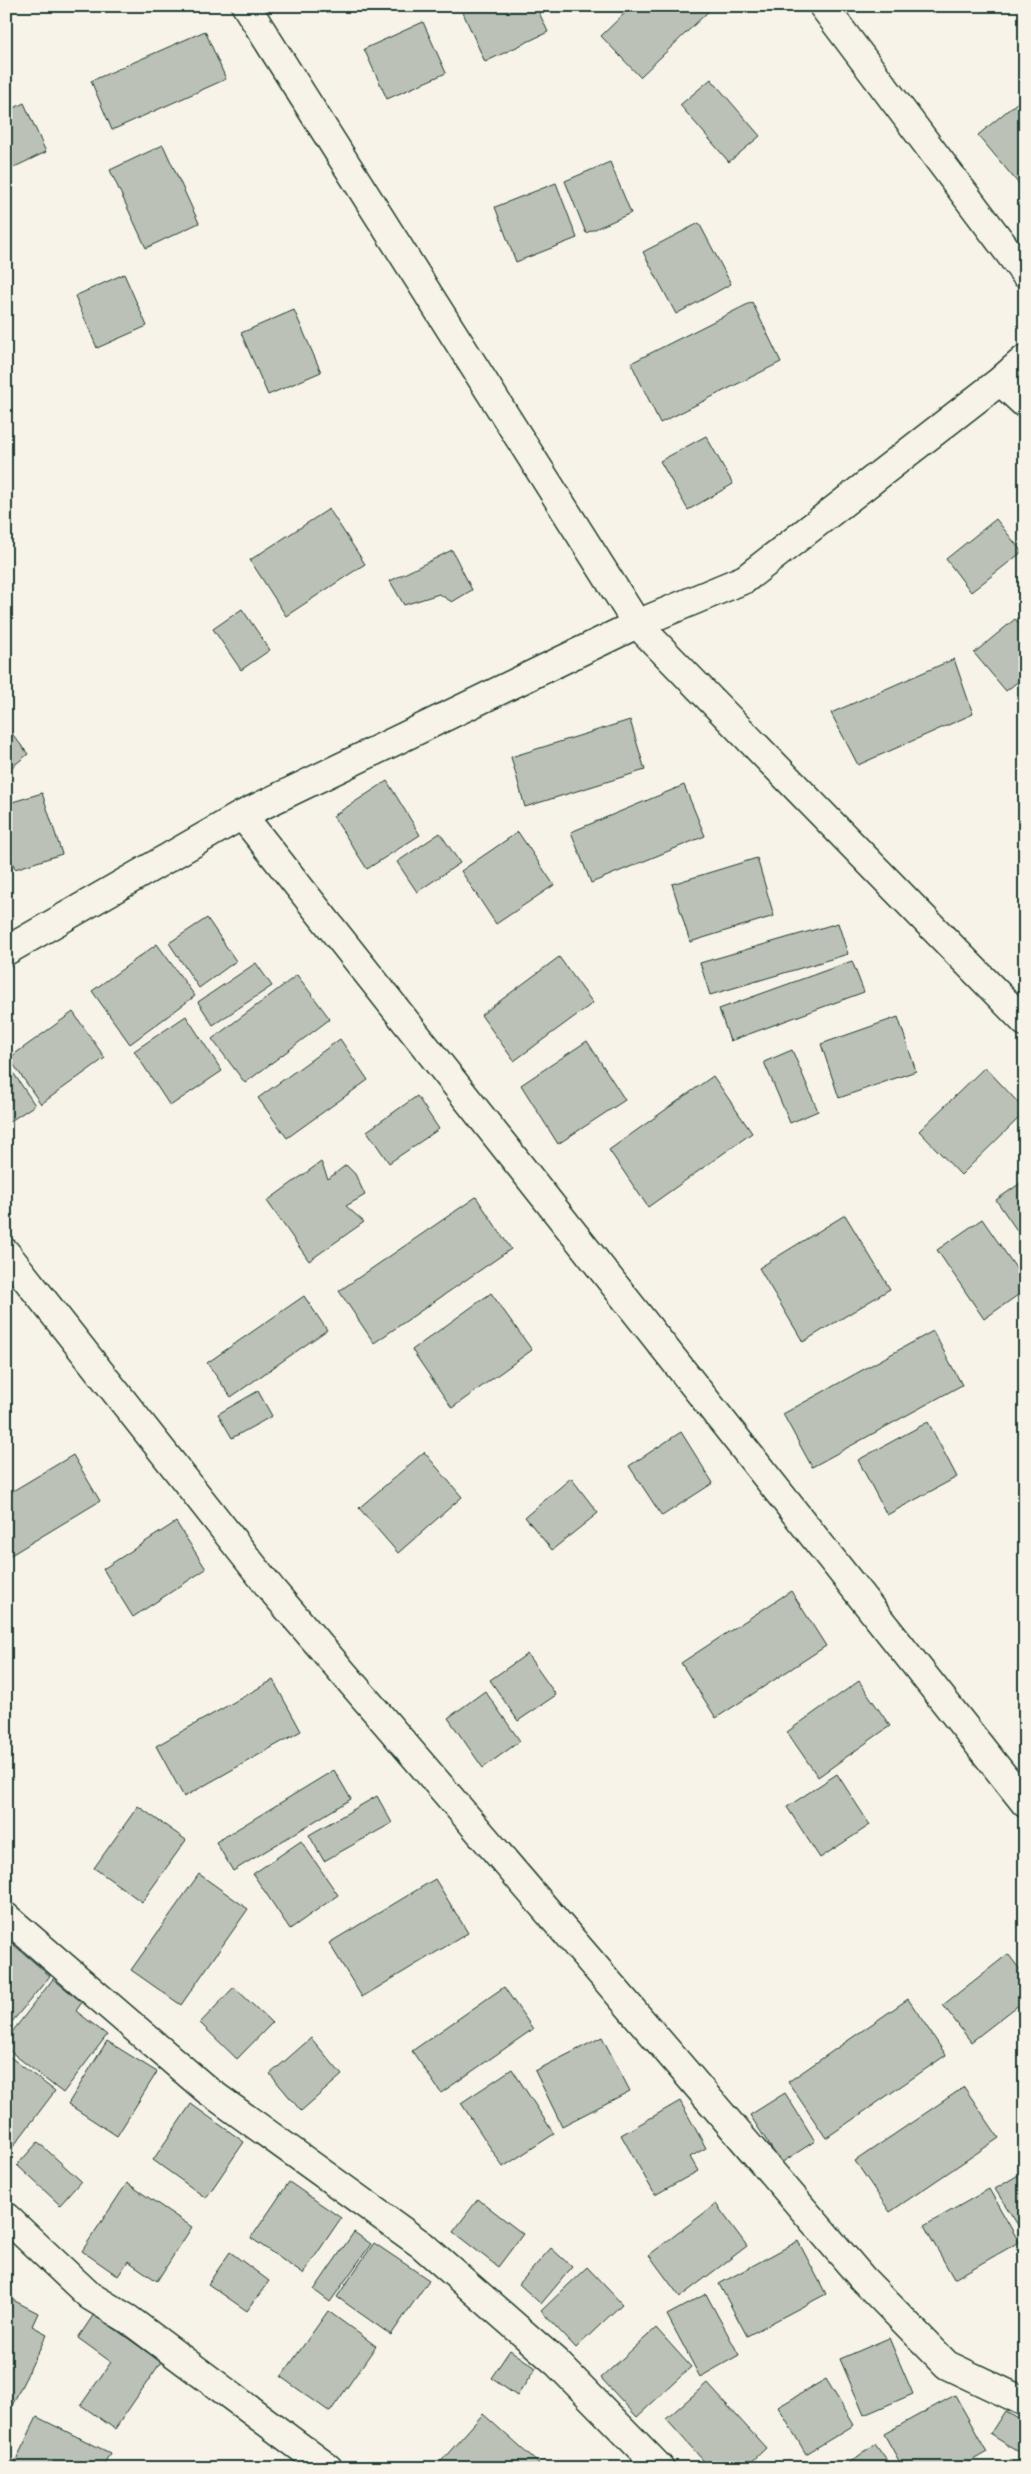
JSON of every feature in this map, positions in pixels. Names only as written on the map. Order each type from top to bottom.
[{"type":"street","points":[[246,6],[637,624],[1025,1022]]},
{"type":"street","points":[[823,6],[1025,274]]},
{"type":"street","points":[[6,951],[242,814],[637,624],[745,579],[1000,381],[1025,359]]},
{"type":"street","points":[[1000,381],[1025,404]]},
{"type":"street","points":[[242,814],[1025,1803]]},
{"type":"street","points":[[6,1253],[272,1590],[863,2279],[946,2365],[1025,2402]]},
{"type":"street","points":[[6,1917],[207,2090],[422,2245],[557,2363],[660,2468]]},
{"type":"street","points":[[6,2217],[90,2296],[128,2319],[328,2468]]},
{"type":"building","points":[[460,6],[536,6],[548,32],[485,62]]},
{"type":"building","points":[[632,6],[714,6],[640,77],[601,36]]},
{"type":"building","points":[[423,22],[446,73],[387,99],[364,49]]},
{"type":"building","points":[[205,31],[226,79],[112,130],[91,81]]},
{"type":"building","points":[[711,79],[760,136],[729,162],[680,105]]},
{"type":"building","points":[[1019,101],[1025,107],[1025,178],[1018,183],[978,135]]},
{"type":"building","points":[[24,103],[46,152],[6,171],[6,112]]},
{"type":"building","points":[[163,145],[199,223],[146,248],[110,170]]},
{"type":"building","points":[[610,162],[631,213],[586,233],[565,181]]},
{"type":"building","points":[[556,183],[577,238],[516,262],[495,207]]},
{"type":"building","points":[[699,223],[731,284],[676,314],[643,252]]},
{"type":"building","points":[[124,274],[147,326],[97,348],[75,296]]},
{"type":"building","points":[[752,302],[781,362],[660,423],[631,363]]},
{"type":"building","points":[[294,310],[321,372],[268,395],[241,333]]},
{"type":"building","points":[[706,436],[733,484],[688,510],[660,461]]},
{"type":"building","points":[[329,509],[365,564],[286,616],[250,560]]},
{"type":"building","points":[[996,519],[1022,552],[971,592],[946,559]]},
{"type":"building","points":[[452,550],[472,590],[452,602],[439,594],[404,605],[390,581]]},
{"type":"building","points":[[242,609],[270,650],[241,670],[213,629]]},
{"type":"building","points":[[1015,619],[1025,630],[1025,676],[1006,691],[974,653]]},
{"type":"building","points":[[954,659],[973,714],[858,765],[831,713]]},
{"type":"building","points":[[630,720],[645,770],[525,807],[511,757]]},
{"type":"building","points":[[6,726],[28,754],[6,772]]},
{"type":"building","points":[[387,781],[420,835],[367,869],[333,816]]},
{"type":"building","points":[[684,785],[705,836],[591,883],[571,832]]},
{"type":"building","points":[[42,793],[62,854],[15,869],[6,843],[6,804]]},
{"type":"building","points":[[518,832],[554,885],[496,924],[461,871]]},
{"type":"building","points":[[440,833],[460,863],[417,892],[397,862]]},
{"type":"building","points":[[757,858],[774,916],[690,942],[672,884]]},
{"type":"building","points":[[207,918],[236,961],[199,988],[169,943]]},
{"type":"building","points":[[838,923],[848,954],[710,995],[700,963]]},
{"type":"building","points":[[157,944],[195,996],[130,1044],[92,991]]},
{"type":"building","points":[[559,957],[593,1003],[514,1061],[481,1015]]},
{"type":"building","points":[[852,961],[864,992],[730,1041],[719,1009]]},
{"type":"building","points":[[256,963],[272,986],[213,1025],[198,1002]]},
{"type":"building","points":[[297,975],[330,1019],[245,1083],[212,1039]]},
{"type":"building","points":[[73,1012],[105,1058],[41,1104],[9,1058]]},
{"type":"building","points":[[186,1016],[222,1071],[170,1106],[134,1051]]},
{"type":"building","points":[[898,1017],[916,1071],[839,1098],[821,1044]]},
{"type":"building","points":[[340,1039],[368,1080],[287,1138],[258,1098]]},
{"type":"building","points":[[587,1041],[625,1100],[558,1144],[521,1085]]},
{"type":"building","points":[[792,1050],[818,1111],[790,1123],[764,1062]]},
{"type":"building","points":[[6,1062],[35,1105],[6,1124]]},
{"type":"building","points":[[985,1067],[1025,1112],[961,1175],[919,1131]]},
{"type":"building","points":[[713,1076],[752,1133],[648,1207],[609,1150]]},
{"type":"building","points":[[417,1096],[439,1129],[389,1163],[367,1131]]},
{"type":"building","points":[[321,1162],[328,1179],[346,1165],[355,1174],[365,1195],[346,1206],[364,1222],[309,1261],[267,1201]]},
{"type":"building","points":[[1025,1180],[1025,1242],[996,1200]]},
{"type":"building","points":[[476,1197],[511,1249],[374,1343],[339,1291]]},
{"type":"building","points":[[845,1215],[890,1289],[803,1342],[759,1268]]},
{"type":"building","points":[[982,1219],[1025,1281],[1025,1290],[984,1319],[937,1250]]},
{"type":"building","points":[[491,1293],[532,1350],[452,1408],[412,1350]]},
{"type":"building","points":[[304,1296],[327,1330],[231,1397],[207,1363]]},
{"type":"building","points":[[933,1331],[962,1385],[812,1467],[783,1414]]},
{"type":"building","points":[[258,1391],[272,1416],[232,1438],[218,1414]]},
{"type":"building","points":[[928,1422],[957,1477],[887,1515],[858,1460]]},
{"type":"building","points":[[681,1432],[713,1483],[662,1516],[629,1466]]},
{"type":"building","points":[[424,1452],[462,1497],[398,1553],[359,1508]]},
{"type":"building","points":[[73,1455],[100,1501],[6,1558],[6,1495]]},
{"type":"building","points":[[571,1478],[598,1513],[552,1550],[525,1517]]},
{"type":"building","points":[[176,1522],[206,1569],[133,1617],[103,1569]]},
{"type":"building","points":[[791,1591],[826,1646],[716,1718],[681,1663]]},
{"type":"building","points":[[527,1654],[556,1695],[518,1721],[490,1680]]},
{"type":"building","points":[[273,1680],[301,1731],[184,1797],[156,1746]]},
{"type":"building","points":[[859,1681],[890,1726],[818,1777],[787,1732]]},
{"type":"building","points":[[485,1691],[520,1741],[483,1768],[448,1718]]},
{"type":"building","points":[[334,1770],[351,1799],[233,1871],[216,1842]]},
{"type":"building","points":[[837,1774],[870,1825],[820,1858],[787,1807]]},
{"type":"building","points":[[377,1796],[392,1823],[324,1861],[309,1835]]},
{"type":"building","points":[[138,1806],[186,1840],[142,1902],[94,1868]]},
{"type":"building","points":[[301,1841],[338,1895],[290,1929],[253,1874]]},
{"type":"building","points":[[199,1874],[248,1909],[181,2005],[131,1970]]},
{"type":"building","points":[[435,1879],[468,1933],[362,1997],[329,1943]]},
{"type":"building","points":[[6,1938],[50,1976],[6,2029]]},
{"type":"building","points":[[1008,1954],[1025,1976],[1025,2000],[971,2042],[943,2005]]},
{"type":"building","points":[[53,1979],[82,2002],[76,2011],[107,2035],[63,2093],[6,2048],[6,2040]]},
{"type":"building","points":[[234,1987],[272,2023],[237,2059],[200,2023]]},
{"type":"building","points":[[504,1987],[533,2029],[441,2093],[412,2051]]},
{"type":"building","points":[[908,1999],[946,2055],[826,2138],[788,2082]]},
{"type":"building","points":[[602,2037],[630,2091],[562,2126],[535,2071]]},
{"type":"building","points":[[311,2038],[342,2075],[301,2111],[270,2074]]},
{"type":"building","points":[[107,2041],[157,2072],[117,2136],[68,2104]]},
{"type":"building","points":[[6,2054],[55,2091],[6,2156]]},
{"type":"building","points":[[512,2069],[554,2134],[503,2167],[461,2103]]},
{"type":"building","points":[[964,2087],[999,2138],[890,2212],[855,2161]]},
{"type":"building","points":[[785,2093],[815,2141],[781,2163],[750,2115]]},
{"type":"building","points":[[680,2101],[706,2148],[690,2157],[698,2171],[655,2195],[621,2135]]},
{"type":"building","points":[[191,2104],[244,2142],[206,2198],[153,2160]]},
{"type":"building","points":[[38,2142],[81,2181],[60,2205],[17,2165]]},
{"type":"building","points":[[1025,2171],[1025,2236],[995,2189]]},
{"type":"building","points":[[289,2182],[341,2218],[303,2274],[251,2238]]},
{"type":"building","points":[[127,2183],[192,2227],[157,2281],[128,2261],[118,2276],[82,2251]]},
{"type":"building","points":[[989,2189],[1019,2242],[954,2279],[924,2226]]},
{"type":"building","points":[[478,2199],[523,2234],[498,2267],[453,2232]]},
{"type":"building","points":[[716,2204],[747,2246],[680,2297],[649,2255]]},
{"type":"building","points":[[354,2232],[371,2244],[330,2302],[314,2290]]},
{"type":"building","points":[[798,2241],[826,2294],[747,2336],[719,2284]]},
{"type":"building","points":[[374,2243],[429,2280],[391,2335],[337,2297]]},
{"type":"building","points":[[551,2248],[572,2267],[541,2304],[519,2284]]},
{"type":"building","points":[[230,2252],[269,2281],[247,2311],[208,2284]]},
{"type":"building","points":[[587,2267],[622,2304],[576,2348],[541,2311]]},
{"type":"building","points":[[706,2294],[739,2355],[700,2377],[667,2315]]},
{"type":"building","points":[[11,2299],[38,2313],[32,2326],[47,2334],[6,2418],[6,2308]]},
{"type":"building","points":[[328,2311],[376,2346],[330,2412],[281,2377]]},
{"type":"building","points":[[94,2314],[161,2362],[115,2429],[81,2405],[111,2362],[78,2338]]},
{"type":"building","points":[[656,2328],[691,2367],[637,2417],[601,2378]]},
{"type":"building","points":[[889,2338],[913,2394],[864,2415],[840,2359]]},
{"type":"building","points":[[510,2350],[536,2368],[517,2396],[491,2378]]},
{"type":"building","points":[[826,2379],[854,2425],[806,2454],[778,2407]]},
{"type":"building","points":[[707,2383],[766,2448],[745,2468],[710,2468],[666,2419]]},
{"type":"building","points":[[955,2395],[987,2452],[959,2468],[903,2468],[884,2434]]},
{"type":"building","points":[[1005,2411],[1025,2423],[1025,2450],[1022,2454],[990,2434]]},
{"type":"building","points":[[483,2414],[539,2464],[535,2468],[435,2468]]},
{"type":"building","points":[[37,2417],[110,2453],[102,2468],[12,2468]]},
{"type":"building","points":[[875,2444],[892,2468],[842,2468]]}]
